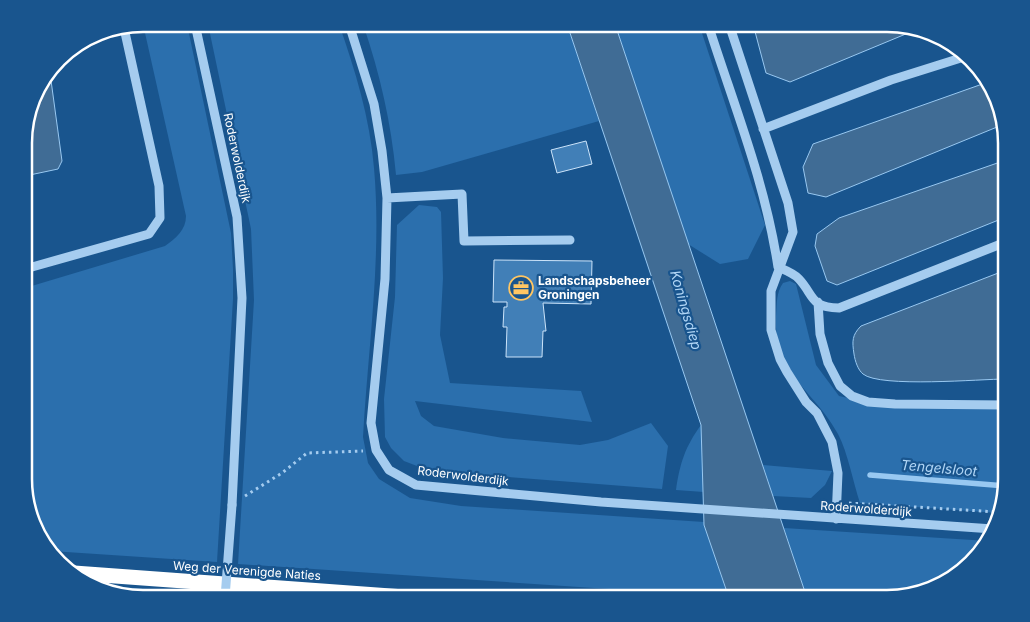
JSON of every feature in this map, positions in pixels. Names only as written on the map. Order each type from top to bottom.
[{"type":"highway","name":"Weg der Verenigde Naties","points":[[87,574],[305,590]]},
{"type":"street","name":"Roderwolderdijk","points":[[197,32],[237,217],[242,298],[232,505],[226,590]]},
{"type":"street","name":"Roderwolderdijk","points":[[352,32],[374,104],[387,198],[385,279],[371,423],[376,450],[389,470],[416,485],[601,502],[985,529]]},
{"type":"street","points":[[711,32],[753,155],[771,221],[778,267]]},
{"type":"street","points":[[732,32],[788,203],[793,232],[786,254],[778,267],[771,291],[771,330],[784,365],[806,402],[825,427],[832,442],[838,473],[836,519]]},
{"type":"street","points":[[32,267],[149,234],[160,218],[159,186],[125,34]]},
{"type":"street","points":[[763,129],[891,80],[957,59]]},
{"type":"street","points":[[387,198],[462,194],[464,241],[570,240]]},
{"type":"street","points":[[778,267],[799,278],[810,297],[827,308],[839,308],[997,246]]},
{"type":"street","points":[[818,302],[820,334],[828,363],[840,386],[852,396],[868,402],[997,405]]},
{"type":"path","points":[[232,505],[282,474],[307,454],[376,450]]},
{"type":"path","name":"Roderwolderdijk","points":[[837,503],[992,512]]},
{"type":"shaded area","points":[[145,32],[189,32],[231,233],[233,299],[217,562],[60,552],[47,534],[41,521],[33,493],[32,286],[165,246],[180,233],[186,221]]},
{"type":"shaded area","points":[[210,32],[342,32],[361,95],[369,131],[374,168],[376,201],[375,269],[363,437],[368,463],[379,479],[410,498],[461,506],[704,522],[726,589],[615,589],[238,564],[254,300],[251,229]]},
{"type":"shaded area","points":[[366,32],[570,32],[599,121],[422,172],[396,175],[384,98]]},
{"type":"shaded area","points":[[618,32],[702,32],[765,225],[748,259],[720,264],[688,244]]},
{"type":"shaded area","points":[[419,205],[437,207],[441,212],[443,278],[440,335],[450,383],[581,391],[592,422],[415,401],[421,416],[434,426],[503,438],[580,445],[608,440],[651,423],[668,446],[662,489],[430,471],[404,461],[391,448],[385,437],[384,399],[395,297],[397,225]]},
{"type":"shaded area","points":[[790,281],[796,284],[816,365],[839,396],[857,400],[997,408],[997,485],[992,513],[860,503],[848,459],[838,434],[828,418],[797,380],[781,353],[777,336],[776,316],[777,298],[783,283]]},
{"type":"shaded area","points":[[701,425],[704,492],[676,490],[684,456]]},
{"type":"shaded area","points":[[763,465],[832,471],[825,485],[811,498],[773,496]]},
{"type":"shaded area","points":[[784,528],[979,540],[960,562],[948,571],[922,584],[893,589],[804,589]]},
{"type":"shaded area","points":[[119,587],[161,590],[129,589]]},
{"type":"water","name":"Koningsdiep","points":[[570,32],[618,32],[804,589],[726,589],[704,525],[701,425]]},
{"type":"water","points":[[755,32],[886,32],[906,34],[790,82],[766,73]]},
{"type":"water","points":[[51,82],[62,161],[58,169],[32,175],[33,129],[41,101]]},
{"type":"water","points":[[980,85],[992,108],[996,128],[826,197],[808,193],[803,167],[813,144]]},
{"type":"water","points":[[997,163],[997,221],[837,285],[827,281],[815,246],[817,234],[839,218]]},
{"type":"water","points":[[997,273],[997,379],[909,382],[873,378],[863,374],[855,360],[853,349],[854,335],[861,326]]},
{"type":"building","points":[[586,141],[592,164],[557,173],[551,150]]},
{"type":"building","points":[[494,260],[592,261],[591,304],[543,303],[546,331],[543,331],[542,357],[506,357],[507,327],[503,327],[504,307],[507,307],[507,302],[493,302]]},
{"type":"waterway","name":"Tengelsloot","points":[[870,475],[997,485]]},
{"type":"place","name":"Landschapsbeheer Groningen","points":[[521,288]]}]
